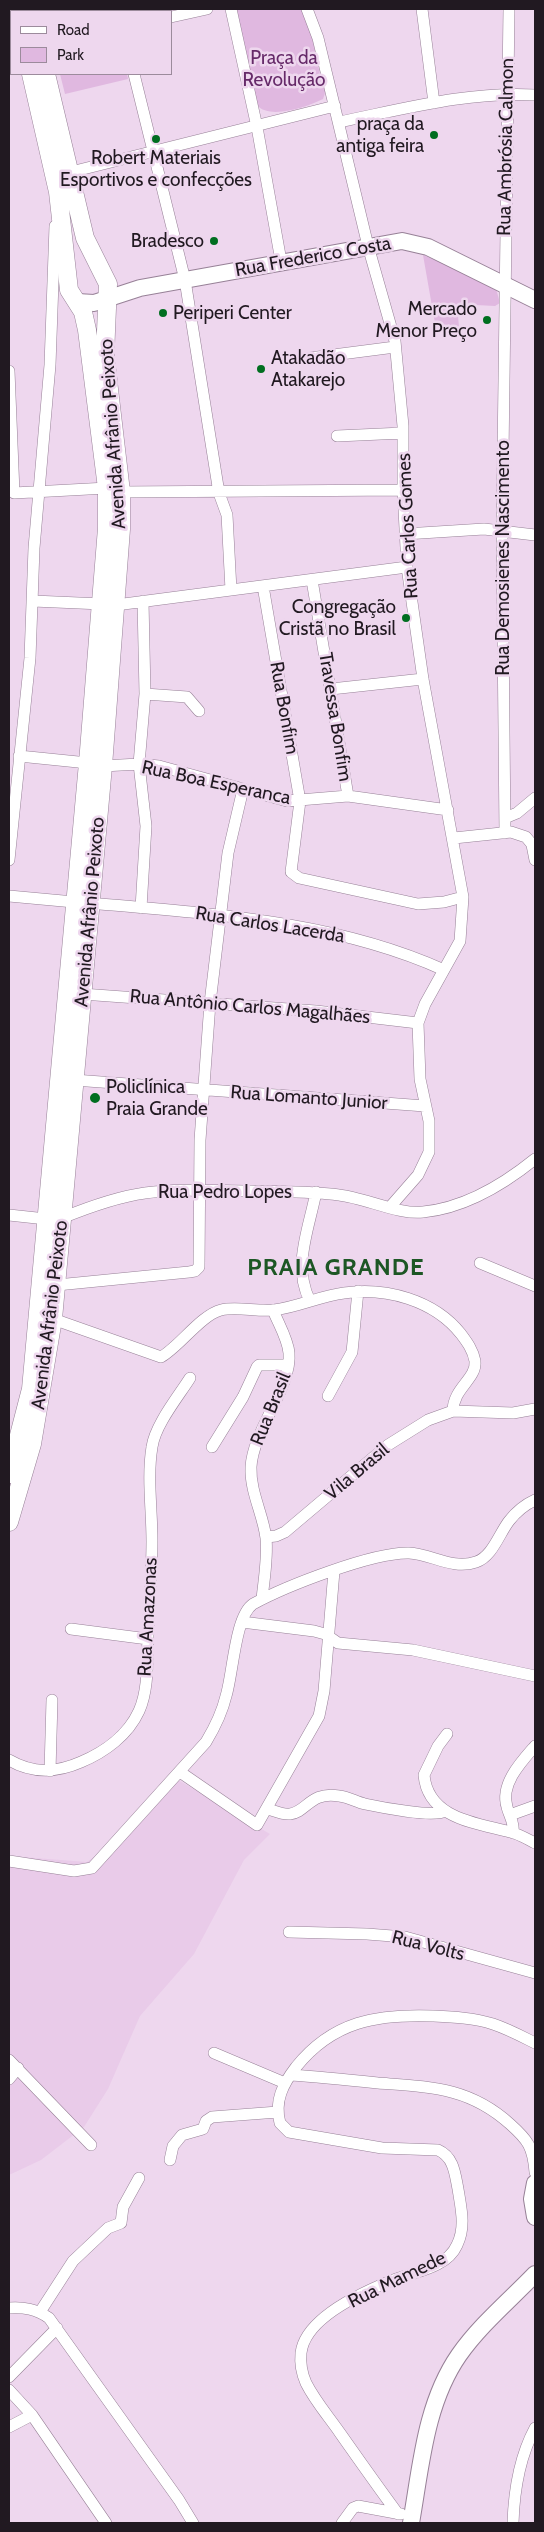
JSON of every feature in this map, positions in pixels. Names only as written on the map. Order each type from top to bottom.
[{"type":"main road","name":"Avenida Afrânio Peixoto","points":[[32,75],[58,192],[69,290],[83,312],[114,490]]},
{"type":"main road","name":"Avenida Afrânio Peixoto","points":[[9,1522],[32,1444],[57,1285],[54,1219],[96,764],[109,604],[107,528],[114,490],[105,355],[109,298],[107,278],[90,251],[85,238],[71,172],[46,75]]},
{"type":"main road","name":"Rua Frederico Costa","points":[[109,298],[140,288],[281,261],[402,241],[420,244],[535,300]]},
{"type":"main road","name":"Rua Frederico Costa","points":[[102,270],[118,281],[140,288]]},
{"type":"main road","points":[[77,302],[90,304],[109,298]]},
{"type":"main road","name":"Avenida Afrânio Peixoto","points":[[9,1474],[30,1389],[74,1080],[82,994],[82,902]]},
{"type":"main road","points":[[535,2182],[532,2199],[535,2217]]},
{"type":"main road","points":[[407,2518],[430,2421],[451,2368],[478,2332],[535,2274]]},
{"type":"street","points":[[172,17],[207,9]]},
{"type":"street","points":[[231,9],[257,127],[281,261]]},
{"type":"street","name":"Rua Carlos Gomes","points":[[307,9],[318,38],[368,246],[395,347],[403,433],[404,534],[407,567],[423,679],[454,838],[463,897],[460,941],[425,1004],[418,1023],[420,1079],[429,1121],[429,1152],[418,1175],[390,1207]]},
{"type":"street","points":[[422,9],[434,103]]},
{"type":"street","name":"Rua Ambrósia Calmon","points":[[504,284],[509,9]]},
{"type":"street","points":[[134,75],[185,280],[219,493],[226,515],[231,590]]},
{"type":"street","points":[[339,122],[434,103],[506,93],[535,95]]},
{"type":"street","points":[[71,172],[335,106]]},
{"type":"street","points":[[9,860],[33,601],[39,492],[50,365],[51,301],[58,192]]},
{"type":"street","name":"Rua Demosienes Nascimento","points":[[504,284],[502,530],[505,832]]},
{"type":"street","points":[[51,301],[77,302]]},
{"type":"street","points":[[310,358],[395,347]]},
{"type":"street","points":[[9,371],[12,481],[15,493],[114,490],[219,493],[403,490]]},
{"type":"street","points":[[337,436],[403,433]]},
{"type":"street","points":[[404,534],[502,530],[535,535]]},
{"type":"street","points":[[33,601],[109,604],[143,601],[407,567]]},
{"type":"street","name":"Travessa Bonfim","points":[[312,580],[348,796]]},
{"type":"street","name":"Rua Bonfim","points":[[264,586],[300,801],[290,865],[294,876],[412,903],[432,904],[463,897]]},
{"type":"street","points":[[141,908],[146,826],[139,764],[145,694],[143,601]]},
{"type":"street","points":[[331,689],[423,679]]},
{"type":"street","points":[[145,694],[187,697],[199,711]]},
{"type":"street","name":"Rua Boa Esperanca","points":[[19,756],[96,764],[139,764],[168,768],[287,801],[348,796],[448,810]]},
{"type":"street","points":[[57,1285],[195,1271],[200,1262],[198,1191],[210,1003],[228,853],[243,789]]},
{"type":"street","points":[[505,818],[514,815],[535,798]]},
{"type":"street","points":[[454,838],[505,832],[522,835],[534,847],[535,860]]},
{"type":"street","name":"Rua Carlos Lacerda","points":[[9,896],[286,924],[364,940],[408,954],[444,970]]},
{"type":"street","name":"Rua Antônio Carlos Magalhães","points":[[82,994],[316,1011],[418,1023]]},
{"type":"street","name":"Rua Lomanto Junior","points":[[74,1080],[425,1106]]},
{"type":"street","name":"Rua Pedro Lopes","points":[[9,1215],[54,1219],[92,1206],[145,1193],[198,1191],[316,1192],[364,1199],[416,1213],[460,1203],[494,1188],[535,1159]]},
{"type":"street","points":[[310,1301],[302,1281],[301,1260],[316,1192]]},
{"type":"street","points":[[480,1263],[535,1286]]},
{"type":"street","points":[[328,1396],[352,1352],[358,1291]]},
{"type":"street","points":[[53,1319],[161,1357],[219,1310],[273,1310],[358,1291],[391,1294],[419,1302],[448,1319],[471,1349],[475,1365],[471,1376],[457,1392],[453,1412]]},
{"type":"street","name":"Rua Brasil","points":[[262,1599],[266,1537],[252,1486],[253,1450],[288,1365],[288,1348],[273,1310]]},
{"type":"street","points":[[212,1447],[243,1397],[257,1367],[259,1365],[288,1365]]},
{"type":"street","name":"Rua Amazonas","points":[[9,1760],[34,1770],[50,1771],[76,1764],[102,1752],[124,1733],[133,1721],[142,1702],[148,1639],[152,1543],[152,1445],[159,1426],[190,1378]]},
{"type":"street","name":"Vila Brasil","points":[[266,1537],[276,1536],[285,1532],[388,1445],[428,1420],[453,1412],[513,1413],[535,1408]]},
{"type":"street","points":[[9,1861],[74,1871],[92,1868],[195,1756],[210,1735],[222,1712],[246,1610],[262,1599],[334,1571],[397,1554],[418,1554],[454,1564],[474,1563],[486,1556],[518,1511],[535,1500]]},
{"type":"street","points":[[180,1772],[257,1825],[268,1809],[319,1716],[324,1691],[334,1571]]},
{"type":"street","points":[[242,1622],[314,1631],[344,1644],[414,1650],[535,1676]]},
{"type":"street","points":[[71,1629],[148,1639]]},
{"type":"street","points":[[50,1771],[52,1700]]},
{"type":"street","points":[[447,1734],[438,1746],[424,1774],[429,1790],[438,1805],[445,1811],[467,1821],[513,1833],[535,1843]]},
{"type":"street","points":[[513,1833],[514,1824],[506,1800],[510,1781],[535,1746]]},
{"type":"street","points":[[268,1809],[289,1814],[295,1813],[317,1798],[332,1795],[372,1805],[428,1814],[438,1814],[445,1811]]},
{"type":"street","points":[[510,1815],[535,1806]]},
{"type":"street","name":"Rua Volts","points":[[289,1932],[405,1937],[535,1974]]},
{"type":"street","points":[[170,2160],[177,2139],[188,2132],[203,2129],[206,2121],[212,2117],[278,2114],[278,2099],[288,2079],[312,2052],[340,2030],[356,2023],[385,2016],[451,2017],[478,2020],[493,2024],[535,2043]]},
{"type":"street","points":[[214,2053],[288,2079],[440,2088],[472,2097],[499,2114],[524,2137],[534,2153],[535,2172]]},
{"type":"street","points":[[9,2060],[91,2144]]},
{"type":"street","points":[[9,2079],[18,2068]]},
{"type":"street","name":"Rua Mamede","points":[[278,2114],[282,2127],[296,2134],[355,2141],[382,2148],[438,2150],[446,2155],[454,2169],[462,2223],[460,2238],[451,2255],[439,2264],[360,2295],[335,2310],[314,2327],[304,2342],[301,2353],[302,2372],[315,2397],[407,2518]]},
{"type":"street","points":[[40,2312],[73,2261],[108,2228],[121,2222],[124,2207],[139,2178]]},
{"type":"street","points":[[9,2308],[28,2308],[40,2312],[56,2328],[179,2500],[193,2523]]},
{"type":"street","points":[[9,2377],[56,2328]]},
{"type":"street","points":[[9,2390],[32,2415],[106,2523]]},
{"type":"street","points":[[9,2427],[32,2415]]},
{"type":"street","points":[[513,2523],[514,2496],[523,2456],[535,2428]]},
{"type":"street","points":[[342,2523],[355,2506],[407,2518]]},
{"type":"shaded area","points":[[173,1777],[270,1834],[244,1860],[194,1954],[140,2016],[108,2089],[84,2127],[41,2160],[9,2175],[9,2083],[23,2069],[9,2056],[9,1856],[87,1862],[106,1848]]},
{"type":"green space","name":"Praça da Revolução","points":[[236,9],[301,9],[307,15],[322,83],[326,90],[323,99],[288,111],[279,112],[270,112],[257,105]]},
{"type":"green space","points":[[60,75],[127,75],[128,79],[65,94]]},
{"type":"green space","points":[[423,255],[495,285],[500,303],[495,306],[457,304],[459,327],[436,329]]},
{"type":"place","name":"praça da antiga feira","points":[[434,135]]},
{"type":"place","name":"Robert Materiais Esportivos e confecções","points":[[156,139]]},
{"type":"place","name":"Bradesco","points":[[214,241]]},
{"type":"place","name":"Periperi Center","points":[[163,313]]},
{"type":"place","name":"Mercado Menor Preço","points":[[487,320]]},
{"type":"place","name":"Atakadão Atakarejo","points":[[261,369]]},
{"type":"place","name":"Congregação Cristã no Brasil","points":[[406,618]]},
{"type":"place","name":"Policlínica Praia Grande","points":[[95,1098]]},
{"type":"district","name":"PRAIA GRANDE","points":[[336,1268]]}]
